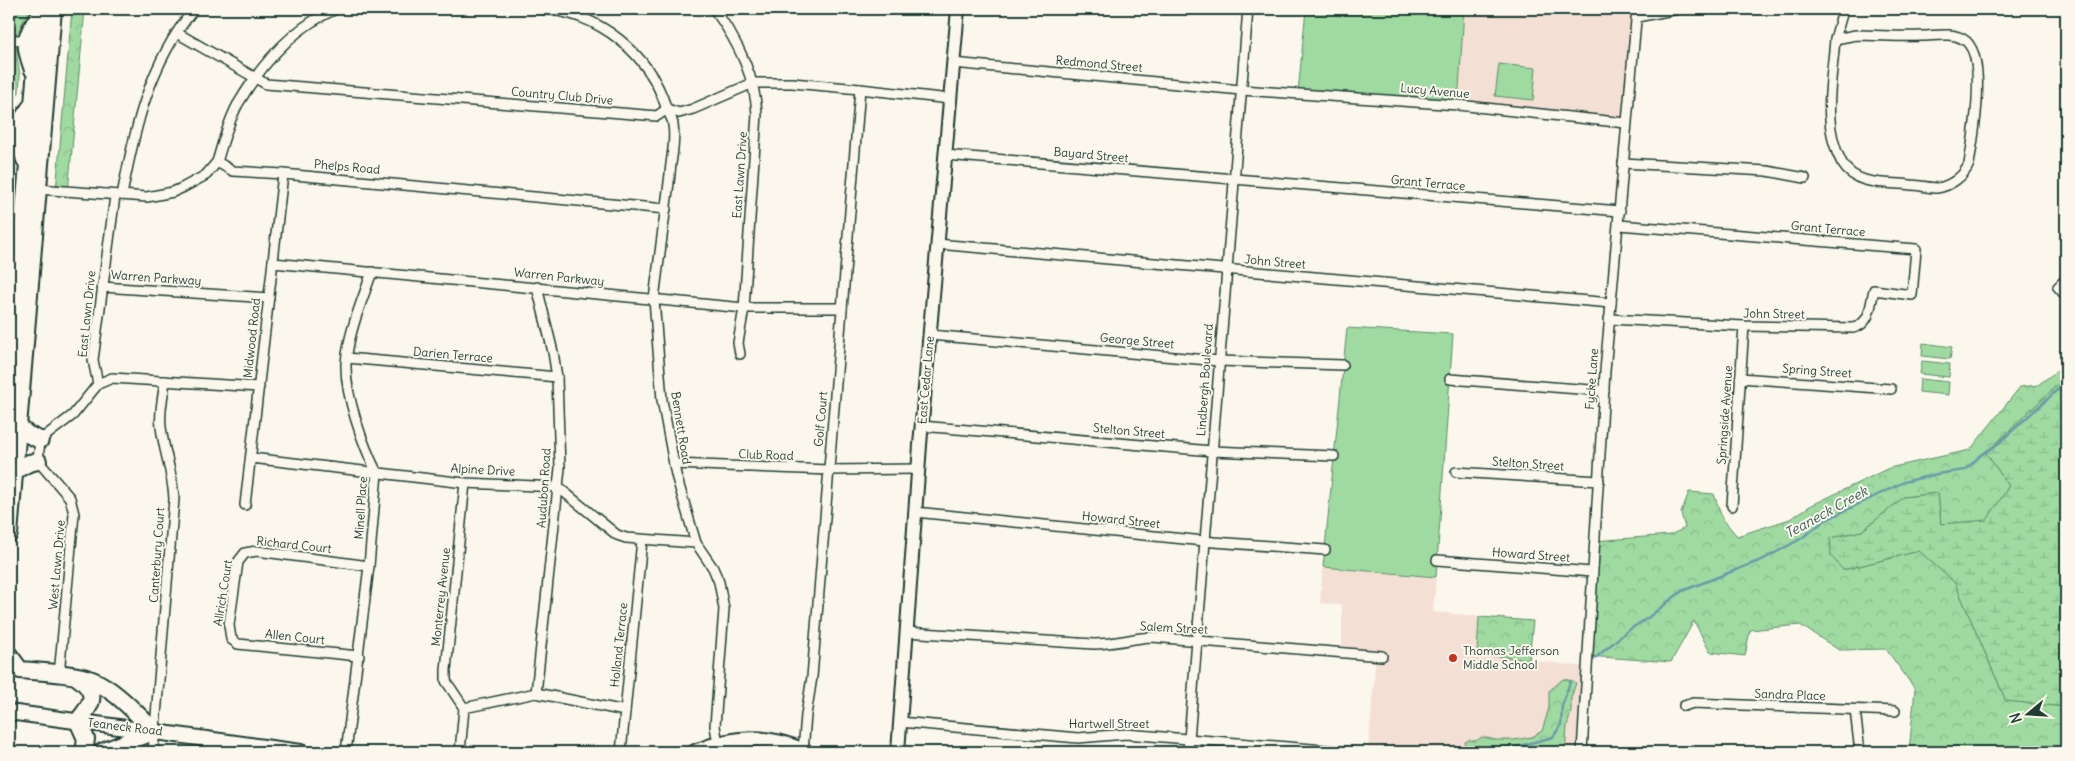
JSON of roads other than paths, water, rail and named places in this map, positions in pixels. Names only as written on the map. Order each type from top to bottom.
[{"type":"highway","points":[[36,78],[26,41],[29,30],[45,10]]},
{"type":"highway","points":[[9,391],[10,347],[18,283],[33,103],[45,10]]},
{"type":"highway","points":[[9,534],[38,189],[45,10]]},
{"type":"highway","points":[[28,170],[13,130],[33,103]]},
{"type":"highway","points":[[9,226],[20,256]]},
{"type":"highway","points":[[9,297],[18,283]]},
{"type":"highway","points":[[18,426],[27,434],[40,440]]},
{"type":"highway","points":[[14,471],[29,463],[38,461]]},
{"type":"highway","points":[[9,655],[14,674],[59,674],[90,679],[102,685],[155,731],[102,752]]},
{"type":"highway","points":[[76,677],[86,685],[92,700],[90,706],[78,721],[86,739],[84,752]]},
{"type":"main road","name":"Teaneck Road","points":[[9,712],[155,731],[247,748],[302,752]]},
{"type":"main road","points":[[695,752],[730,740],[757,739],[783,743],[804,751]]},
{"type":"street","name":"East Lawn Drive","points":[[98,384],[93,360],[102,288],[118,196],[142,107],[159,64],[176,33],[194,9]]},
{"type":"street","points":[[38,189],[147,197],[173,192],[206,175],[217,162],[232,117],[238,104],[255,79],[278,51],[298,31],[318,17],[336,9]]},
{"type":"street","name":"Bennett Road","points":[[542,9],[582,18],[599,26],[629,47],[642,60],[658,83],[673,123],[674,136],[654,300],[662,400],[674,464],[696,543],[713,568],[719,582],[724,609],[715,726],[718,744]]},
{"type":"street","name":"East Lawn Drive","points":[[714,9],[732,36],[753,83],[757,114],[744,308],[738,343],[740,354]]},
{"type":"street","name":"East Cedar Lane","points":[[898,752],[918,470],[958,9]]},
{"type":"street","name":"Lindbergh Boulevard","points":[[1188,752],[1248,9]]},
{"type":"street","points":[[1637,13],[1678,9]]},
{"type":"street","name":"Fycke Lane","points":[[1582,752],[1609,319],[1637,13]]},
{"type":"street","points":[[1835,39],[1856,35],[1940,35],[1957,36],[1967,41],[1976,56],[1978,75],[1969,164],[1963,175],[1937,188],[1878,183],[1860,179],[1846,169],[1835,146],[1829,121],[1835,39],[1842,14]]},
{"type":"street","name":"Country Club Drive","points":[[176,33],[266,84],[657,116],[667,109],[678,113],[693,109],[753,83],[860,88],[950,98]]},
{"type":"street","points":[[9,39],[26,41]]},
{"type":"street","name":"Redmond Street","points":[[953,63],[1242,90]]},
{"type":"street","name":"Golf Court","points":[[804,751],[806,715],[812,684],[860,88]]},
{"type":"street","name":"Lucy Avenue","points":[[1242,90],[1458,105],[1626,123]]},
{"type":"street","name":"Bayard Street","points":[[945,155],[1234,180]]},
{"type":"street","name":"Phelps Road","points":[[217,162],[233,171],[666,209]]},
{"type":"street","points":[[1623,163],[1767,171],[1805,178]]},
{"type":"street","name":"Midwood Road","points":[[245,505],[283,174]]},
{"type":"street","name":"Grant Terrace","points":[[1234,180],[1620,211]]},
{"type":"street","name":"Grant Terrace","points":[[1619,225],[1916,249],[1912,295]]},
{"type":"street","name":"John Street","points":[[937,244],[1226,271],[1611,303]]},
{"type":"street","name":"Warren Parkway","points":[[273,263],[744,308],[842,308]]},
{"type":"street","name":"Minell Place","points":[[346,752],[369,566],[377,473],[348,394],[346,378],[347,358],[358,310],[372,272]]},
{"type":"street","points":[[2064,282],[2066,296]]},
{"type":"street","name":"Audubon Road","points":[[536,693],[560,468],[557,377],[537,287]]},
{"type":"street","name":"Warren Parkway","points":[[102,288],[269,298]]},
{"type":"street","name":"John Street","points":[[1609,319],[1744,326],[1853,328],[1864,323],[1868,318],[1874,290],[1912,295]]},
{"type":"street","name":"Springside Avenue","points":[[1732,506],[1744,326]]},
{"type":"street","name":"George Street","points":[[930,334],[1219,361],[1343,365]]},
{"type":"street","name":"Darien Terrace","points":[[347,358],[557,377]]},
{"type":"street","points":[[38,461],[40,440],[73,415],[98,384],[112,378],[259,387]]},
{"type":"street","name":"Spring Street","points":[[1740,378],[1891,389]]},
{"type":"street","points":[[1450,379],[1604,391]]},
{"type":"street","name":"Canterbury Court","points":[[153,752],[174,499],[171,468],[161,425],[161,404],[165,381]]},
{"type":"street","name":"Stelton Street","points":[[922,426],[1212,451],[1334,456]]},
{"type":"street","name":"Alpine Drive","points":[[251,458],[465,483],[558,487]]},
{"type":"street","name":"West Lawn Drive","points":[[38,461],[70,498],[74,509],[59,674]]},
{"type":"street","name":"Club Road","points":[[674,464],[829,470],[918,470]]},
{"type":"street","name":"Stelton Street","points":[[1456,472],[1599,481]]},
{"type":"street","name":"Monterrey Avenue","points":[[464,708],[446,681],[446,670],[465,483]]},
{"type":"street","points":[[558,487],[610,531],[626,538],[696,543]]},
{"type":"street","name":"Howard Street","points":[[915,512],[1205,541],[1325,550]]},
{"type":"street","name":"Holland Terrace","points":[[621,752],[642,540]]},
{"type":"street","name":"Richard Court","points":[[245,553],[256,551],[369,566]]},
{"type":"street","name":"Allrich Court","points":[[231,639],[229,625],[238,562],[245,553]]},
{"type":"street","name":"Howard Street","points":[[1437,560],[1592,572]]},
{"type":"street","name":"Salem Street","points":[[906,632],[1094,644],[1106,644],[1139,637],[1152,637],[1382,656]]},
{"type":"street","name":"Allen Court","points":[[231,639],[238,644],[358,656]]},
{"type":"street","points":[[460,752],[464,708],[536,693],[625,711]]},
{"type":"street","name":"Sandra Place","points":[[1684,706],[1693,704],[1895,711]]},
{"type":"street","points":[[1855,710],[1860,752]]},
{"type":"street","name":"Hartwell Street","points":[[900,722],[1078,738],[1126,734],[1349,752]]},
{"type":"waterway","name":"Teaneck Creek","points":[[1593,660],[1626,632],[1682,591],[1764,559],[1802,538],[1824,521],[1904,482],[1965,470],[1981,455],[1999,443],[2066,382]]},
{"type":"waterway","name":"Teaneck Creek","points":[[1497,752],[1553,737],[1561,725],[1562,706],[1570,682]]},
{"type":"place","name":"Thomas Jefferson Middle School","points":[[1453,658]]}]
